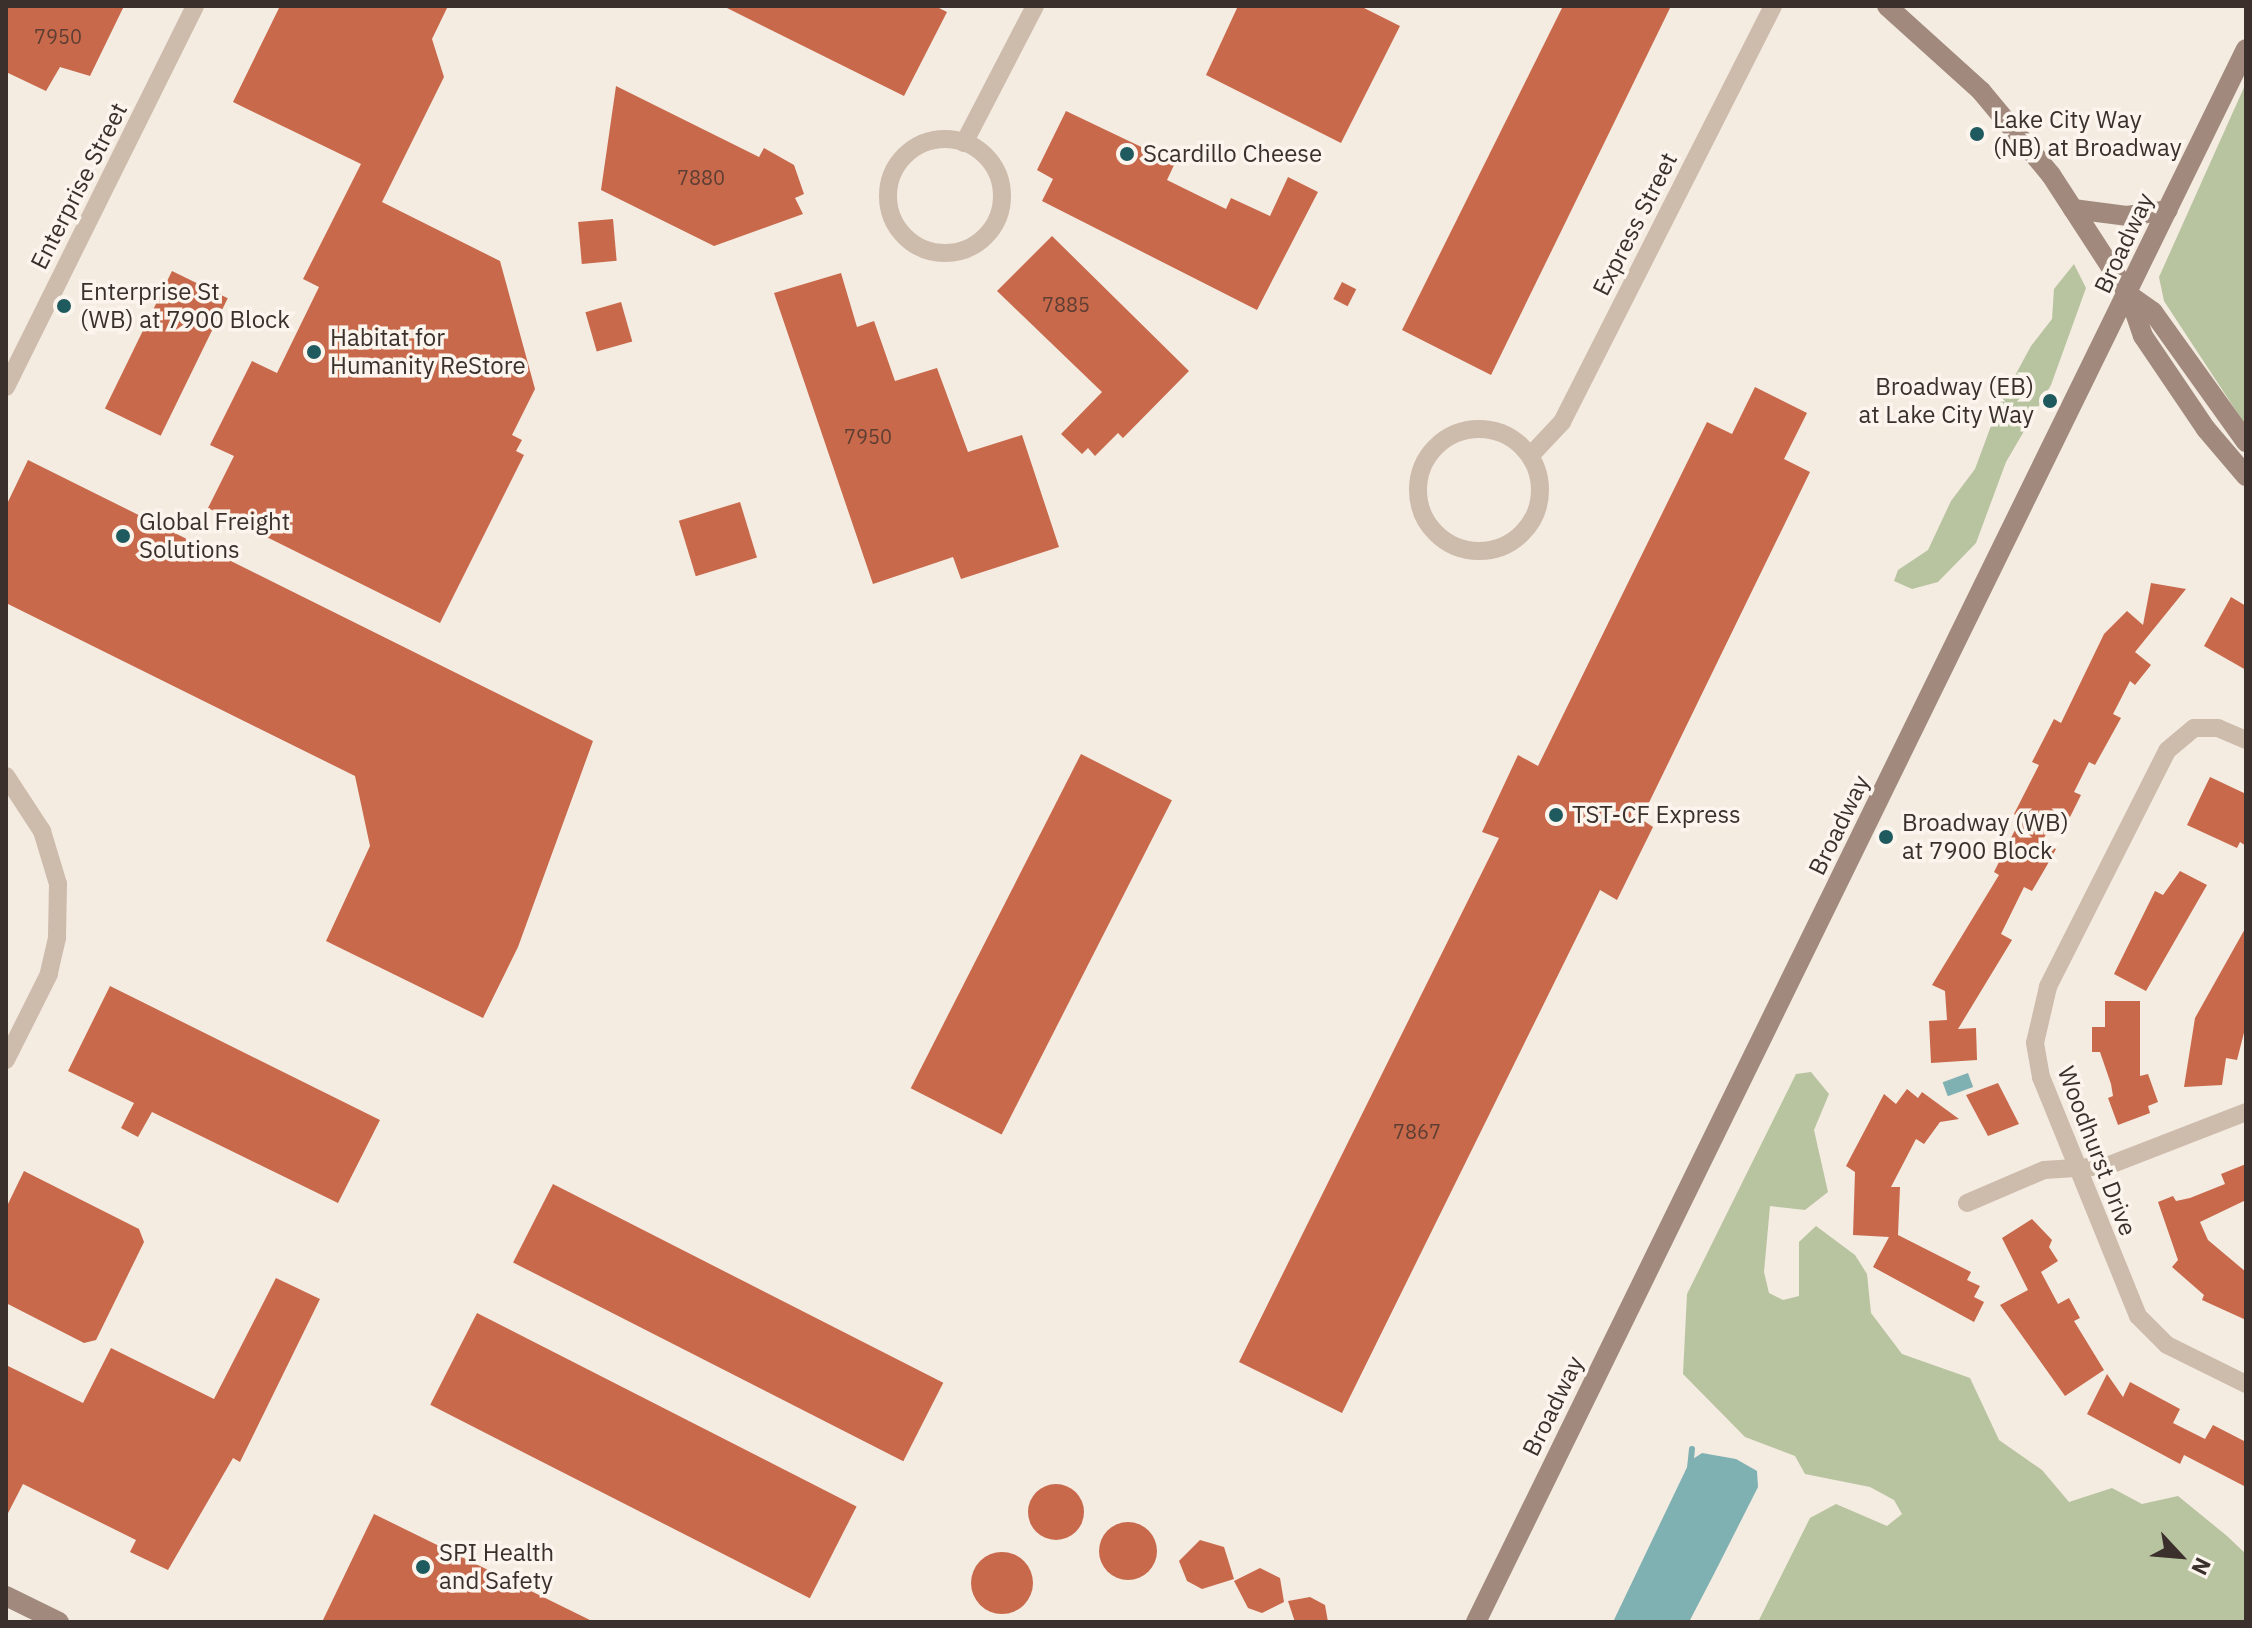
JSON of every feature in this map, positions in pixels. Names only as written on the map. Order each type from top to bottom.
[{"type":"street","name":"Enterprise Street","points":[[6,387],[195,6]]},
{"type":"street","points":[[964,143],[1035,6]]},
{"type":"street","name":"Express Street","points":[[1530,456],[1562,422],[1773,6]]},
{"type":"street","points":[[1887,6],[1981,91],[2073,209],[2129,295],[2143,336],[2206,429],[2246,476]]},
{"type":"street","name":"Broadway","points":[[1476,1622],[2129,295],[2246,49]]},
{"type":"street","points":[[929,142],[964,143],[993,166],[1001,184],[999,212],[985,237],[970,248],[933,252],[901,232],[890,206],[891,177],[900,162],[929,142]]},
{"type":"street","points":[[2073,209],[2127,216],[2168,210]]},
{"type":"street","points":[[2129,295],[2153,312],[2246,442]]},
{"type":"street","points":[[1498,431],[1530,456],[1538,474],[1538,503],[1525,530],[1510,543],[1471,551],[1451,545],[1423,516],[1417,496],[1423,467],[1440,442],[1458,432],[1498,431]]},
{"type":"street","name":"Woodhurst Drive","points":[[2246,740],[2205,727],[2174,740],[2039,1010],[2035,1043],[2039,1068],[2077,1170],[2138,1316],[2167,1345],[2246,1384]]},
{"type":"street","points":[[6,776],[42,831],[58,884],[57,938],[49,974],[6,1060]]},
{"type":"street","points":[[1967,1203],[2044,1170],[2107,1166],[2246,1112]]},
{"type":"street","points":[[6,1596],[59,1622]]},
{"type":"green space","points":[[2246,83],[2246,426],[2164,301],[2159,277]]},
{"type":"green space","points":[[2074,264],[2086,288],[2051,385],[2006,462],[1976,543],[1938,582],[1912,589],[1894,581],[1898,570],[1928,550],[1951,501],[1975,469],[1998,407],[2031,346],[2052,319],[2054,289]]},
{"type":"green space","points":[[1811,1072],[1829,1094],[1814,1130],[1828,1192],[1805,1210],[1770,1206],[1764,1272],[1769,1293],[1783,1300],[1799,1296],[1799,1242],[1816,1226],[1855,1255],[1867,1274],[1871,1313],[1902,1354],[1970,1378],[1999,1440],[2042,1470],[2069,1502],[2112,1488],[2142,1504],[2178,1496],[2227,1536],[2246,1554],[2246,1622],[1758,1622],[1810,1518],[1836,1504],[1887,1526],[1902,1514],[1894,1500],[1870,1487],[1805,1474],[1795,1456],[1745,1437],[1683,1374],[1687,1294],[1796,1074]]},
{"type":"water","points":[[1968,1073],[1973,1087],[1948,1096],[1943,1082]]},
{"type":"water","points":[[1702,1453],[1736,1459],[1757,1471],[1758,1487],[1689,1622],[1613,1622],[1690,1461]]},
{"type":"building","points":[[6,6],[124,6],[90,76],[60,67],[46,91],[6,72]]},
{"type":"building","points":[[280,6],[448,6],[432,39],[444,77],[382,202],[500,261],[535,389],[512,435],[522,440],[516,451],[524,455],[440,623],[208,508],[234,456],[210,445],[252,361],[277,373],[319,287],[303,279],[361,164],[233,102]]},
{"type":"building","points":[[723,6],[935,6],[947,12],[904,96]]},
{"type":"building","points":[[1238,6],[1360,6],[1400,26],[1341,143],[1206,75]]},
{"type":"building","points":[[1563,6],[1671,6],[1491,375],[1402,330]]},
{"type":"building","points":[[616,86],[759,157],[764,148],[794,165],[804,194],[795,198],[803,214],[714,246],[601,190]]},
{"type":"building","points":[[1066,111],[1175,163],[1167,180],[1226,209],[1231,198],[1270,216],[1288,177],[1318,192],[1257,310],[1042,201],[1053,179],[1037,170]]},
{"type":"building","points":[[613,219],[617,261],[582,264],[578,222]]},
{"type":"building","points":[[1052,236],[1189,371],[1123,438],[1118,433],[1095,456],[1088,448],[1082,454],[1061,434],[1102,392],[997,291]]},
{"type":"building","points":[[172,271],[228,298],[161,436],[105,409]]},
{"type":"building","points":[[841,273],[857,327],[874,321],[895,381],[937,368],[968,452],[1022,435],[1059,547],[961,579],[953,557],[873,584],[774,293]]},
{"type":"building","points":[[1342,282],[1356,289],[1348,306],[1333,299]]},
{"type":"building","points":[[621,302],[632,341],[597,352],[585,312]]},
{"type":"building","points":[[1755,387],[1807,413],[1784,459],[1810,472],[1641,819],[1653,827],[1617,900],[1600,890],[1342,1413],[1239,1362],[1499,838],[1482,832],[1518,755],[1538,766],[1707,422],[1732,434]]},
{"type":"building","points":[[28,460],[593,741],[518,947],[483,1018],[326,941],[370,846],[355,776],[6,603],[6,506]]},
{"type":"building","points":[[740,502],[757,557],[696,576],[679,521]]},
{"type":"building","points":[[2151,583],[2186,589],[2135,652],[2151,665],[2135,685],[2130,681],[2113,714],[2121,718],[2095,765],[2089,762],[2074,792],[2081,795],[2070,817],[2058,810],[2042,842],[2056,849],[2032,891],[2024,887],[2001,934],[2012,940],[1958,1029],[1976,1028],[1977,1060],[1931,1063],[1929,1021],[1947,1020],[1945,991],[1932,985],[1999,875],[1994,872],[2021,818],[2014,814],[2039,765],[2032,762],[2054,719],[2061,723],[2104,634],[2127,611],[2143,625]]},
{"type":"building","points":[[2231,597],[2246,606],[2246,670],[2204,646]]},
{"type":"building","points":[[1081,754],[1172,800],[1002,1134],[911,1088]]},
{"type":"building","points":[[2210,777],[2246,794],[2246,846],[2240,842],[2237,848],[2187,825]]},
{"type":"building","points":[[2180,871],[2207,885],[2146,991],[2114,974],[2155,891],[2163,895]]},
{"type":"building","points":[[2246,927],[2246,1025],[2237,1060],[2226,1058],[2222,1085],[2184,1087],[2195,1018]]},
{"type":"building","points":[[110,986],[380,1120],[338,1203],[152,1112],[138,1137],[121,1128],[134,1103],[68,1071]]},
{"type":"building","points":[[2105,1001],[2140,1001],[2140,1076],[2148,1074],[2158,1102],[2148,1106],[2150,1113],[2118,1125],[2108,1098],[2113,1096],[2111,1084],[2100,1052],[2092,1052],[2092,1027],[2105,1027]]},
{"type":"building","points":[[1998,1083],[2019,1124],[1988,1136],[1966,1095]]},
{"type":"building","points":[[1907,1089],[1918,1098],[1922,1092],[1959,1119],[1940,1122],[1924,1144],[1916,1139],[1891,1187],[1900,1187],[1898,1235],[1971,1272],[1967,1280],[1980,1286],[1974,1297],[1984,1302],[1974,1322],[1873,1267],[1889,1237],[1853,1235],[1855,1172],[1846,1166],[1884,1094],[1896,1104]]},
{"type":"building","points":[[2246,1164],[2246,1200],[2200,1222],[2208,1240],[2246,1272],[2246,1320],[2202,1300],[2204,1295],[2172,1267],[2178,1260],[2158,1202],[2173,1196],[2176,1201],[2190,1198],[2225,1184],[2221,1174]]},
{"type":"building","points":[[24,1171],[139,1229],[144,1242],[96,1340],[84,1343],[6,1303],[6,1208]]},
{"type":"building","points":[[553,1184],[943,1383],[903,1461],[513,1262]]},
{"type":"building","points":[[2032,1219],[2052,1240],[2049,1247],[2058,1261],[2041,1272],[2058,1304],[2069,1298],[2080,1318],[2074,1321],[2104,1370],[2065,1396],[2000,1305],[2028,1290],[2002,1238]]},
{"type":"building","points":[[276,1278],[320,1299],[240,1462],[233,1458],[168,1570],[130,1552],[136,1540],[23,1484],[6,1517],[6,1365],[83,1403],[111,1348],[214,1399]]},
{"type":"building","points":[[477,1313],[857,1506],[810,1598],[430,1405]]},
{"type":"building","points":[[2107,1374],[2123,1397],[2130,1382],[2180,1409],[2173,1423],[2205,1439],[2213,1425],[2246,1442],[2246,1487],[2184,1455],[2180,1464],[2087,1414]]},
{"type":"building","points":[[1056,1484],[1076,1492],[1084,1512],[1076,1532],[1056,1540],[1036,1532],[1028,1512],[1036,1492]]},
{"type":"building","points":[[374,1514],[594,1622],[322,1622]]},
{"type":"building","points":[[1128,1522],[1149,1530],[1157,1551],[1149,1572],[1128,1580],[1107,1572],[1099,1551],[1107,1530]]},
{"type":"building","points":[[1200,1540],[1224,1547],[1234,1579],[1202,1589],[1187,1581],[1179,1561]]},
{"type":"building","points":[[1002,1552],[1024,1561],[1033,1583],[1024,1605],[1002,1614],[980,1605],[971,1583],[980,1561]]},
{"type":"building","points":[[1260,1568],[1280,1578],[1284,1602],[1262,1613],[1248,1608],[1234,1581]]},
{"type":"building","points":[[1310,1597],[1325,1605],[1328,1622],[1295,1622],[1288,1601]]},
{"type":"waterway","points":[[1690,1468],[1692,1449]]},
{"type":"place","name":"Lake City Way (NB) at Broadway","points":[[1977,134]]},
{"type":"place","name":"Scardillo Cheese","points":[[1127,154]]},
{"type":"place","name":"Enterprise St (WB) at 7900 Block","points":[[64,306]]},
{"type":"place","name":"Habitat for Humanity ReStore","points":[[314,352]]},
{"type":"place","name":"Broadway (EB) at Lake City Way","points":[[2050,401]]},
{"type":"place","name":"Global Freight Solutions","points":[[123,536]]},
{"type":"place","name":"TST-CF Express","points":[[1556,815]]},
{"type":"place","name":"Broadway (WB) at 7900 Block","points":[[1886,837]]},
{"type":"place","name":"SPI Health and Safety","points":[[423,1567]]}]
